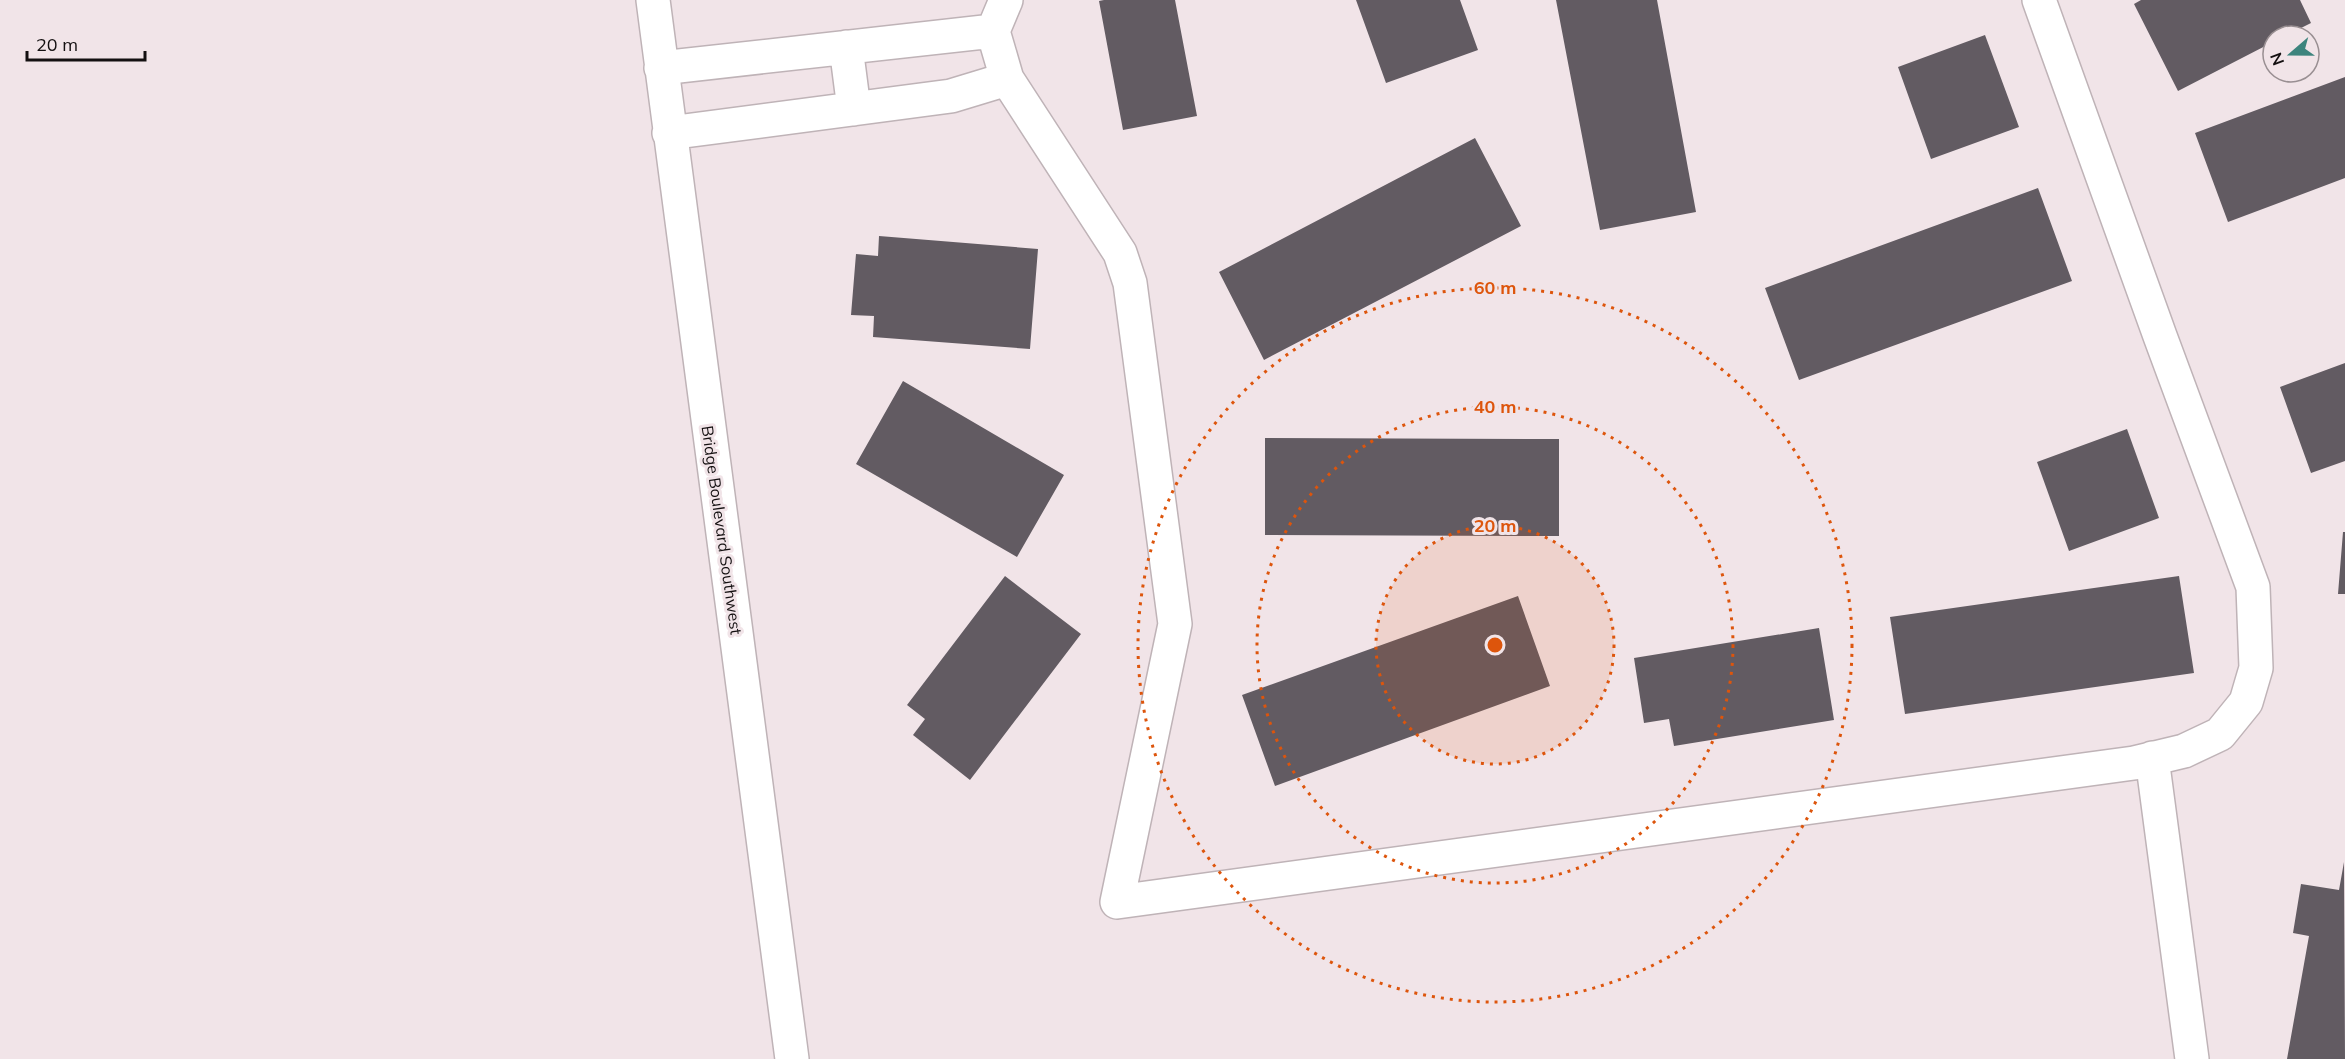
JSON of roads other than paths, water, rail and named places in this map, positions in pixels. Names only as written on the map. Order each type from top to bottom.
[{"type":"street","name":"Bridge Boulevard Southwest","points":[[652,0],[792,1059]]},
{"type":"street","points":[[1006,0],[993,31],[1007,79],[1120,252],[1130,283],[1176,624],[1117,902],[2134,763],[2184,751],[2220,734],[2246,702],[2256,668],[2253,588],[2039,0]]},
{"type":"street","points":[[661,68],[993,31]]},
{"type":"street","points":[[846,47],[854,109]]},
{"type":"street","points":[[669,133],[951,96],[1007,79]]},
{"type":"street","points":[[2152,758],[2192,1059]]}]
